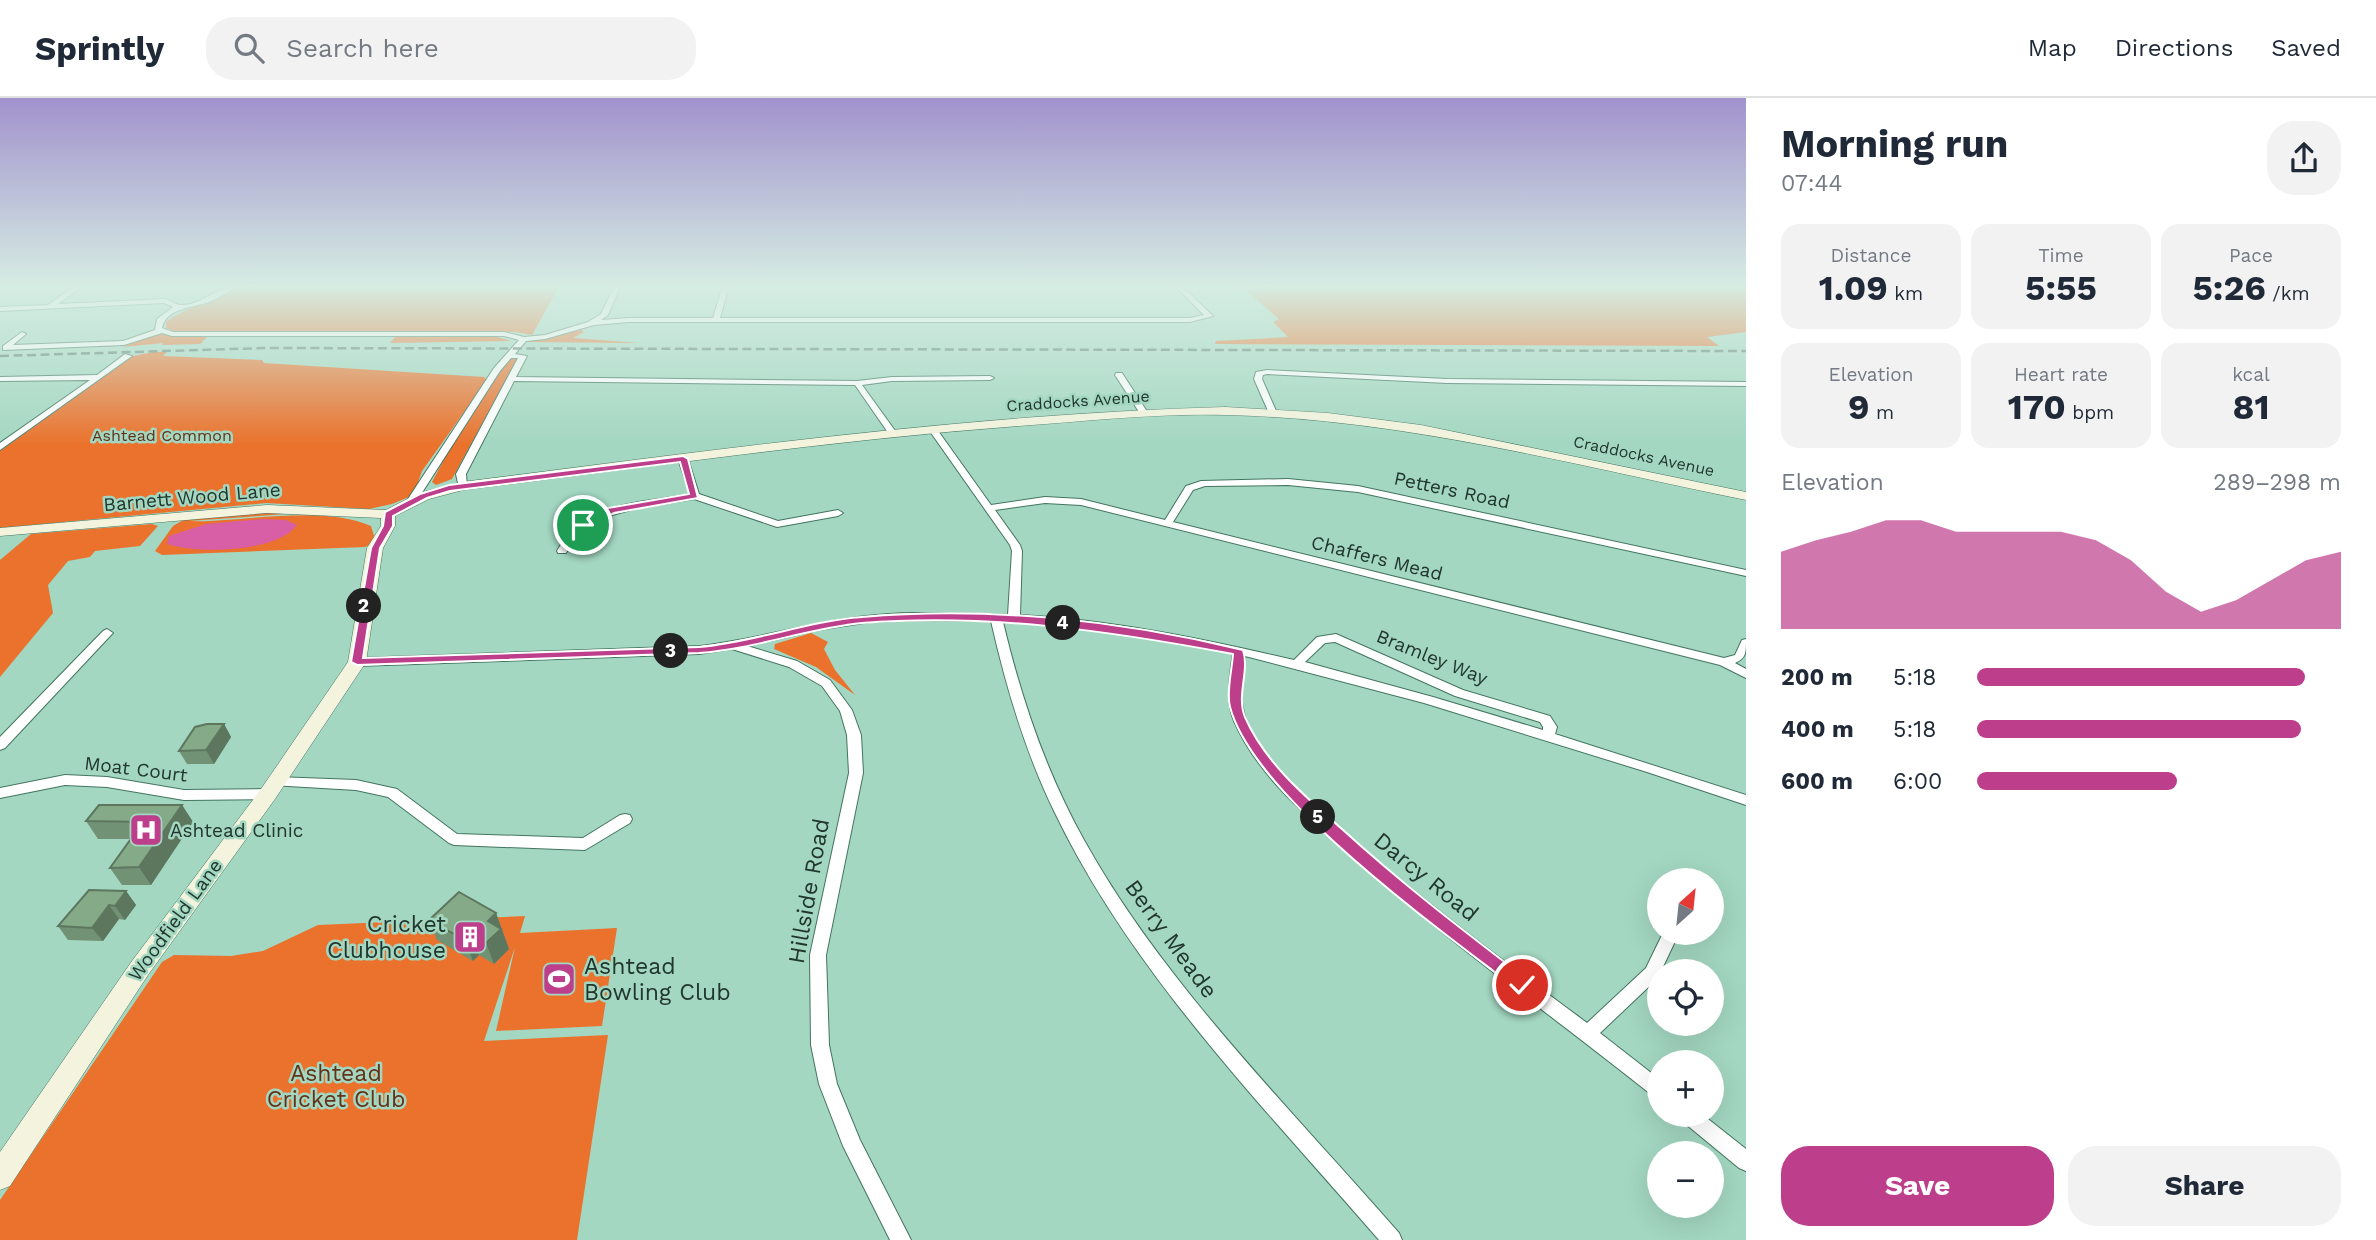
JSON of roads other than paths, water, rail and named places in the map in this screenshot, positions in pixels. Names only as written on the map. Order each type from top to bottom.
[{"type":"street","points":[[17,338],[6,348],[124,343],[136,338]]},
{"type":"street","points":[[388,514],[411,502],[508,356],[524,339],[529,338]]},
{"type":"street","points":[[0,447],[128,356]]},
{"type":"street","points":[[462,486],[461,474],[523,356],[508,356]]},
{"type":"street","points":[[1273,413],[1258,379],[1259,374],[1267,372],[1447,381],[1746,384]]},
{"type":"street","points":[[1119,375],[1144,413]]},
{"type":"street","points":[[0,379],[98,377]]},
{"type":"street","points":[[510,379],[857,383],[892,379],[990,378]]},
{"type":"street","points":[[857,383],[892,432]]},
{"type":"street","name":"Craddocks Avenue","points":[[411,502],[437,491],[462,486],[892,432],[1144,413],[1273,413],[1369,422],[1454,435],[1746,496]]},
{"type":"street","points":[[933,430],[1017,551],[1014,618]]},
{"type":"street","points":[[0,436],[15,436]]},
{"type":"street","points":[[683,459],[695,496]]},
{"type":"street","points":[[426,481],[437,491]]},
{"type":"street","name":"Petters Road","points":[[1167,524],[1189,488],[1204,483],[1326,485],[1389,494],[1746,573]]},
{"type":"street","points":[[562,551],[569,537],[604,513],[695,496],[777,524],[838,513]]},
{"type":"street","name":"Chaffers Mead","points":[[989,508],[1062,499],[1724,662],[1746,674]]},
{"type":"street","name":"Barnett Wood Lane","points":[[0,532],[267,509],[388,514]]},
{"type":"street","name":"Woodfield Lane","points":[[0,1176],[140,968],[272,788],[357,662],[375,548],[388,526],[388,514]]},
{"type":"street","name":"Berry Meade","points":[[996,618],[1025,727],[1049,785],[1095,873],[1178,993],[1392,1240]]},
{"type":"street","name":"Bramley Way","points":[[736,647],[860,620],[1014,618],[1122,630],[1296,664],[1548,736],[1746,800]]},
{"type":"street","points":[[0,745],[107,633]]},
{"type":"street","name":"Bramley Way","points":[[1296,664],[1321,640],[1336,638],[1459,693],[1545,719],[1550,727],[1548,736]]},
{"type":"street","points":[[1724,662],[1740,657],[1746,642]]},
{"type":"street","points":[[357,662],[736,647]]},
{"type":"street","name":"Hillside Road","points":[[736,647],[793,664],[826,683],[846,710],[854,735],[856,773],[818,955],[820,1045],[828,1084],[853,1146],[901,1240]]},
{"type":"street","name":"Darcy Road","points":[[1239,652],[1235,704],[1240,719],[1267,762],[1291,792],[1398,888],[1647,1080]]},
{"type":"street","name":"Moat Court","points":[[0,793],[65,780],[107,782],[184,795],[356,785],[392,793],[454,839],[585,844],[625,819]]},
{"type":"street","points":[[1588,1033],[1652,973],[1665,945]]},
{"type":"street","points":[[1704,1127],[1746,1161]]},
{"type":"railway","points":[[0,356],[265,348],[1746,351]]},
{"type":"place","name":"Ashtead Clinic","points":[[146,830]]},
{"type":"place","name":"Cricket Clubhouse","points":[[470,937]]},
{"type":"place","name":"Ashtead Bowling Club","points":[[559,979]]},
{"type":"park label","name":"Ashtead Common","points":[[162,435]]},
{"type":"park label","name":"Ashtead Cricket Club","points":[[336,1086]]}]
